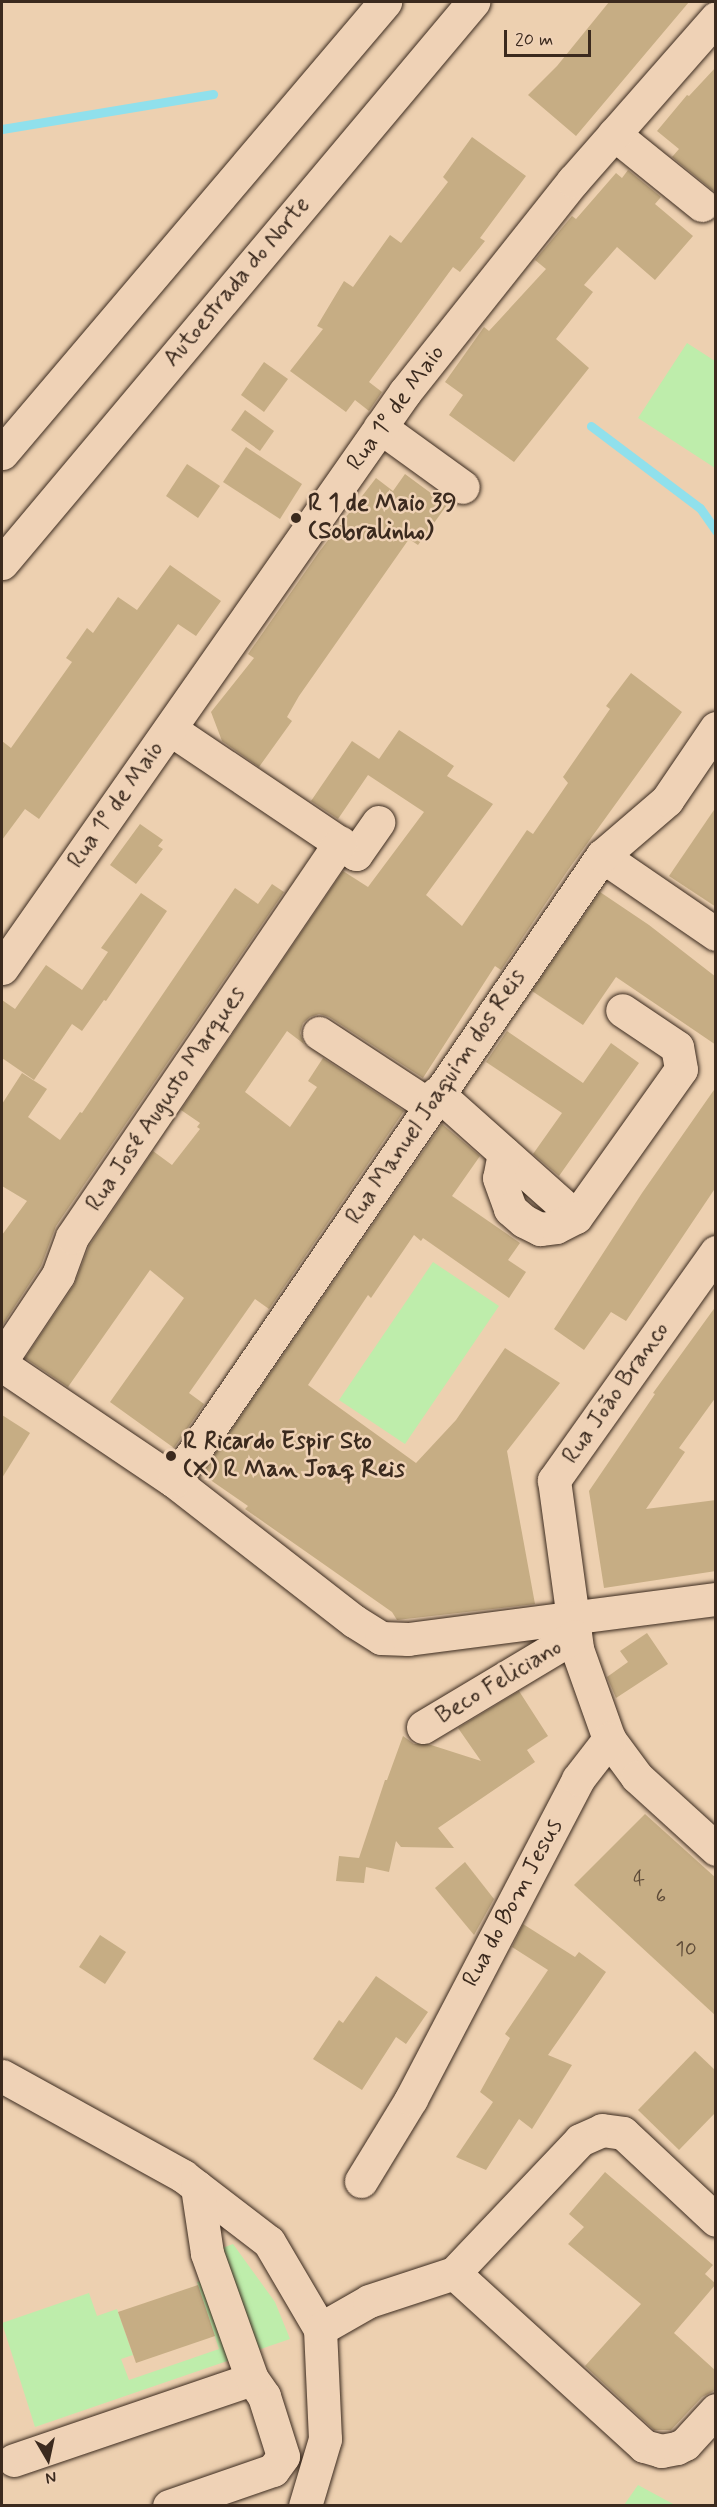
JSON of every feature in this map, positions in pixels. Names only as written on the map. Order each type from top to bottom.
[{"type":"main road","points":[[2,453],[385,2]]},
{"type":"main road","name":"Autoestrada do Norte","points":[[2,563],[473,2]]},
{"type":"main road","name":"Rua 1º de Maio","points":[[2,968],[405,392],[566,190],[716,18]]},
{"type":"main road","points":[[614,134],[702,205]]},
{"type":"main road","points":[[380,427],[463,487]]},
{"type":"main road","name":"Rua Manuel Joaquim dos Reis","points":[[174,1481],[433,1099],[602,856],[667,800],[716,728]]},
{"type":"main road","points":[[170,729],[356,854],[378,822]]},
{"type":"main road","name":"Rua José Augusto Marques","points":[[2,1359],[58,1275],[72,1238],[340,843]]},
{"type":"main road","points":[[602,856],[716,934]]},
{"type":"main road","points":[[319,1033],[433,1099],[504,1153],[499,1178],[510,1209],[524,1221],[540,1229],[556,1227],[576,1217],[681,1069],[677,1047],[622,1010]]},
{"type":"main road","name":"Rua João Branco","points":[[573,1627],[554,1480],[716,1252]]},
{"type":"main road","points":[[2,1365],[174,1481],[354,1621],[381,1638],[408,1639],[573,1627],[716,1599]]},
{"type":"main road","points":[[573,1627],[579,1656],[609,1739],[637,1777],[716,1850]]},
{"type":"main road","name":"Beco Feliciano","points":[[423,1727],[573,1627]]},
{"type":"main road","name":"Rua do Bom Jesus","points":[[362,2181],[411,2099],[578,1779],[609,1739]]},
{"type":"main road","points":[[2,2076],[183,2176],[269,2242],[320,2329],[326,2439],[305,2505]]},
{"type":"main road","points":[[320,2329],[369,2301],[454,2273],[580,2140],[602,2130],[623,2133],[716,2220]]},
{"type":"main road","points":[[170,2505],[273,2470],[280,2464],[283,2448],[264,2396],[252,2379],[207,2253],[197,2187]]},
{"type":"main road","points":[[454,2273],[644,2446],[661,2451],[677,2448],[685,2444],[716,2410]]},
{"type":"main road","points":[[14,2460],[252,2379]]},
{"type":"green space","points":[[687,343],[715,361],[715,468],[638,418]]},
{"type":"green space","points":[[433,1262],[499,1306],[405,1444],[339,1400]]},
{"type":"green space","points":[[233,2244],[275,2302],[290,2339],[255,2351],[220,2249]]},
{"type":"green space","points":[[204,2281],[236,2358],[35,2427],[2,2323],[89,2293],[97,2316],[117,2309],[133,2355],[121,2359],[129,2380],[219,2349],[197,2282]]},
{"type":"green space","points":[[638,2485],[675,2505],[624,2505]]},
{"type":"building","points":[[609,2],[689,2],[576,136],[528,95],[557,66]]},
{"type":"building","points":[[716,67],[716,193],[672,157],[679,149],[657,131],[687,95],[689,96]]},
{"type":"building","points":[[472,137],[526,176],[480,238],[485,241],[460,272],[453,267],[369,382],[382,392],[369,411],[355,400],[346,412],[290,371],[323,329],[317,326],[344,281],[353,287],[390,235],[401,243],[448,182],[443,177]]},
{"type":"building","points":[[628,170],[661,197],[655,204],[693,236],[655,280],[617,247],[584,285],[593,292],[556,339],[589,368],[514,462],[449,415],[463,395],[445,382],[484,327],[489,331],[546,269],[535,260],[572,216],[576,219],[616,173],[622,178]]},
{"type":"building","points":[[264,362],[288,379],[264,412],[241,395]]},
{"type":"building","points":[[245,410],[274,431],[260,451],[231,430]]},
{"type":"building","points":[[246,447],[302,484],[280,519],[223,482]]},
{"type":"building","points":[[187,464],[220,486],[198,518],[166,496]]},
{"type":"building","points":[[405,474],[447,505],[418,545],[409,539],[299,696],[287,717],[292,721],[259,767],[222,741],[211,712],[254,658],[248,654],[319,552],[376,478],[393,491]]},
{"type":"building","points":[[170,565],[221,601],[196,636],[178,624],[39,819],[25,809],[2,840],[2,741],[11,748],[72,662],[66,658],[87,628],[93,633],[118,597],[137,610]]},
{"type":"building","points":[[631,673],[682,712],[568,870],[501,970],[495,966],[423,1078],[329,1017],[319,1014],[303,1023],[300,1033],[304,1044],[287,1031],[245,1092],[290,1127],[317,1087],[308,1081],[323,1058],[404,1111],[269,1309],[255,1299],[189,1393],[204,1404],[174,1448],[110,1402],[184,1298],[150,1270],[68,1387],[25,1358],[74,1285],[89,1246],[153,1151],[172,1165],[200,1129],[197,1127],[200,1123],[181,1110],[343,871],[368,887],[424,812],[368,775],[338,819],[311,801],[352,741],[379,759],[399,730],[454,766],[447,776],[493,804],[426,895],[462,926],[527,830],[533,834],[568,783],[563,777],[610,709],[606,706]]},
{"type":"building","points":[[716,807],[716,907],[669,876]]},
{"type":"building","points":[[140,824],[163,840],[158,846],[163,849],[136,884],[110,865]]},
{"type":"building","points":[[272,884],[284,892],[56,1226],[41,1266],[2,1326],[2,1235],[27,1201],[2,1186],[2,1104],[22,1073],[47,1089],[28,1117],[60,1140],[80,1112],[82,1113],[235,888],[258,904]]},
{"type":"building","points":[[600,892],[649,925],[716,977],[716,1045],[616,977],[583,1025],[532,991]]},
{"type":"building","points":[[141,893],[167,911],[106,1001],[104,1000],[82,1031],[72,1024],[34,1080],[2,1058],[2,1000],[15,1009],[46,965],[82,990],[108,952],[101,948]]},
{"type":"building","points":[[507,1031],[583,1083],[611,1043],[639,1063],[559,1176],[533,1154],[562,1113],[486,1062]]},
{"type":"building","points":[[716,1087],[716,1187],[626,1321],[611,1312],[584,1350],[554,1329],[642,1193]]},
{"type":"building","points":[[442,1124],[480,1156],[452,1196],[520,1243],[508,1260],[526,1272],[509,1298],[423,1238],[421,1241],[414,1235],[371,1298],[368,1295],[308,1385],[416,1463],[456,1420],[505,1348],[560,1383],[507,1451],[535,1604],[397,1620],[392,1612],[245,1509],[248,1506],[209,1479],[206,1467]]},
{"type":"building","points":[[716,1306],[716,1397],[679,1448],[685,1452],[646,1509],[716,1500],[716,1571],[604,1588],[589,1491],[655,1394],[653,1393]]},
{"type":"building","points":[[2,1415],[30,1433],[2,1478]]},
{"type":"building","points":[[647,1633],[668,1664],[616,1698],[607,1677],[628,1662],[620,1651]]},
{"type":"building","points":[[519,1691],[548,1736],[527,1750],[535,1762],[438,1828],[454,1848],[401,1847],[396,1841],[389,1872],[366,1867],[364,1883],[336,1881],[339,1856],[359,1858],[385,1780],[387,1780],[403,1736],[414,1744],[428,1744],[481,1761],[458,1728]]},
{"type":"building","points":[[645,1814],[716,1878],[716,2016],[574,1885]]},
{"type":"building","points":[[465,1862],[494,1899],[474,1935],[435,1888]]},
{"type":"building","points":[[523,1924],[575,1957],[579,1952],[606,1972],[548,2055],[572,2065],[532,2129],[519,2119],[486,2170],[456,2157],[493,2102],[480,2092],[510,2038],[505,2034],[548,1970],[512,1947]]},
{"type":"building","points":[[100,1935],[126,1952],[105,1984],[79,1967]]},
{"type":"building","points":[[376,1976],[428,2012],[406,2044],[396,2037],[362,2090],[313,2059],[339,2020],[343,2023]]},
{"type":"building","points":[[695,2051],[716,2071],[716,2112],[679,2150],[638,2110]]},
{"type":"building","points":[[605,2172],[713,2265],[705,2274],[716,2284],[674,2333],[716,2371],[716,2390],[702,2397],[671,2430],[654,2430],[585,2366],[641,2304],[568,2244],[584,2227],[569,2214]]},
{"type":"building","points":[[198,2285],[215,2336],[136,2363],[118,2312]]},
{"type":"waterway","points":[[2,129],[213,94]]},
{"type":"waterway","points":[[591,426],[700,508],[716,531]]},
{"type":"place","name":"R 1 de Maio 39 (Sobralinho)","points":[[296,518]]},
{"type":"place","name":"R Ricardo Espir Sto (X) R Man Joaq Reis","points":[[171,1456]]}]
